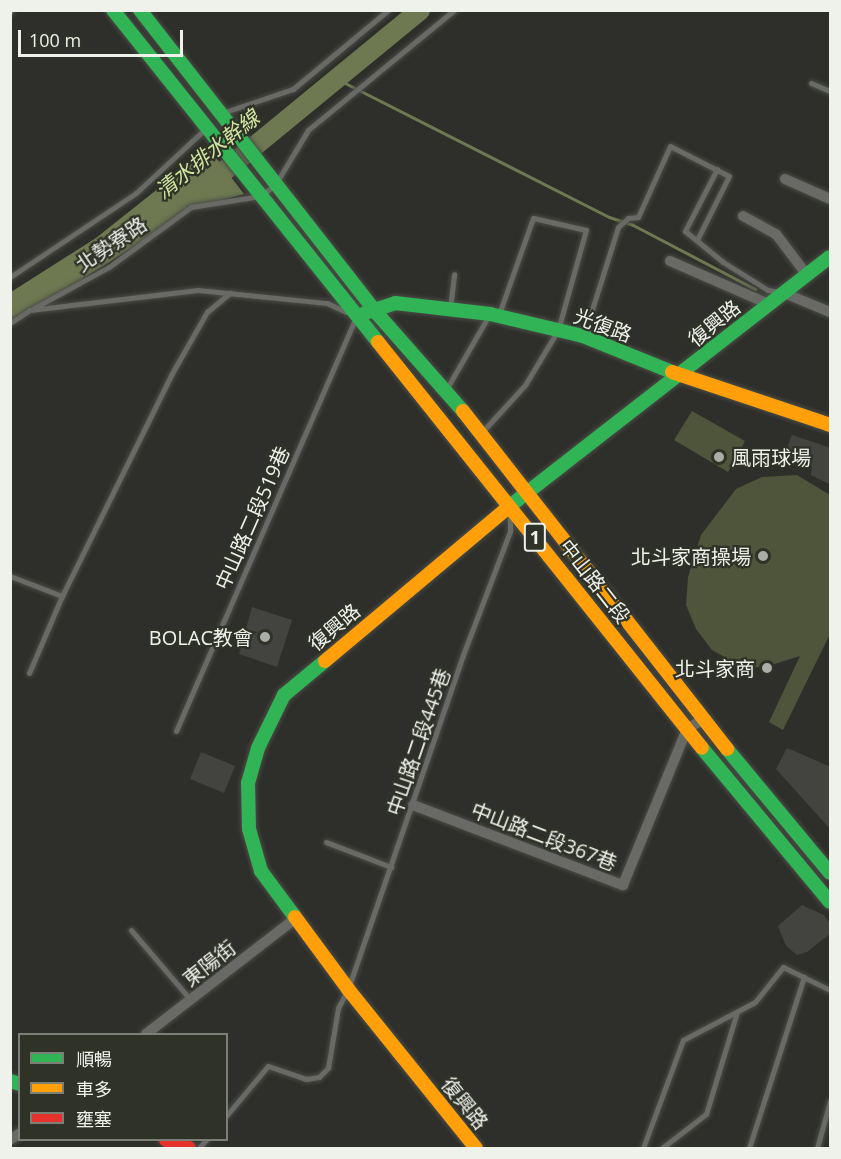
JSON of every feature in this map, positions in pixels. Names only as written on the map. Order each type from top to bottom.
[{"type":"main road","name":"1","points":[[113,10],[206,128]]},
{"type":"main road","name":"1","points":[[140,10],[220,114]]},
{"type":"main road","name":"中山路二段","points":[[220,114],[374,310],[446,389],[702,720],[831,873]]},
{"type":"main road","name":"中山路二段","points":[[206,128],[687,729],[831,902]]},
{"type":"main road","name":"復興路","points":[[477,1149],[348,989],[261,871],[249,829],[248,783],[258,748],[284,695],[525,492],[831,257]]},
{"type":"main road","name":"光復路","points":[[357,316],[395,303],[494,315],[583,336],[680,375],[831,425]]},
{"type":"main road","points":[[169,1141],[189,1149]]},
{"type":"street","points":[[785,179],[831,199]]},
{"type":"street","points":[[743,216],[777,234],[807,275]]},
{"type":"street","points":[[670,261],[769,304]]},
{"type":"street","points":[[784,293],[831,312]]},
{"type":"street","points":[[687,729],[702,720]]},
{"type":"street","name":"中山路二段367巷","points":[[412,805],[623,885],[687,729]]},
{"type":"street","name":"東陽街","points":[[149,1033],[295,919]]},
{"type":"lane","points":[[220,114],[293,89],[388,10]]},
{"type":"lane","points":[[275,185],[308,130],[454,10]]},
{"type":"lane","points":[[812,83],[831,91]]},
{"type":"lane","points":[[10,277],[136,193],[206,128]]},
{"type":"lane","points":[[583,336],[618,227],[628,218],[638,217],[670,146],[729,176],[697,240]]},
{"type":"lane","points":[[717,169],[685,231],[723,262],[768,290],[784,293]]},
{"type":"lane","name":"北勢寮路","points":[[10,323],[109,267],[191,207],[260,196],[275,185]]},
{"type":"lane","points":[[446,389],[494,315],[533,218],[585,230],[558,330],[525,385],[481,434]]},
{"type":"lane","points":[[450,309],[454,274]]},
{"type":"lane","points":[[30,310],[198,290],[327,303],[357,316]]},
{"type":"lane","points":[[29,673],[62,596],[171,375],[207,312],[230,293]]},
{"type":"lane","name":"中山路二段519巷","points":[[176,731],[357,316]]},
{"type":"lane","name":"中山路二段445巷","points":[[228,1114],[268,1066],[306,1079],[319,1077],[328,1068],[338,1008],[348,989],[463,655],[510,531],[509,505]]},
{"type":"lane","points":[[10,576],[62,596]]},
{"type":"lane","points":[[326,842],[391,867]]},
{"type":"lane","points":[[131,930],[190,1000]]},
{"type":"lane","points":[[643,1149],[682,1040],[755,1002],[783,967],[831,990]]},
{"type":"lane","points":[[749,1149],[804,977]]},
{"type":"lane","points":[[662,1149],[706,1114],[737,1012]]},
{"type":"lane","points":[[816,1149],[831,1101]]},
{"type":"shaded area","name":"風雨球場","points":[[692,411],[745,441],[728,472],[674,440]]},
{"type":"shaded area","name":"北斗家商操場","points":[[797,475],[830,495],[830,634],[783,730],[769,722],[800,656],[762,668],[735,663],[712,650],[696,629],[686,605],[688,577],[701,535],[736,489],[762,477]]},
{"type":"water","points":[[209,148],[244,194],[195,208],[11,324],[11,292],[96,238]]},
{"type":"building","points":[[792,435],[831,448],[831,485],[811,475],[812,466],[784,455]]},
{"type":"building","name":"BOLAC教會","points":[[252,607],[292,620],[277,667],[239,654]]},
{"type":"building","points":[[787,748],[831,767],[831,830],[776,769]]},
{"type":"building","points":[[201,752],[235,766],[224,793],[190,779]]},
{"type":"building","points":[[802,905],[824,915],[831,925],[831,933],[807,952],[797,955],[786,946],[778,926]]},
{"type":"waterway","name":"清水排水幹線","points":[[206,186],[420,10]]},
{"type":"waterway","points":[[337,79],[609,217],[633,225],[755,289]]},
{"type":"traffic: fast","points":[[113,10],[378,342]]},
{"type":"traffic: fast","points":[[140,10],[374,310],[463,411]]},
{"type":"traffic: fast","points":[[506,509],[830,257]]},
{"type":"traffic: fast","points":[[365,313],[395,303],[490,314],[583,336],[672,372]]},
{"type":"traffic: fast","points":[[295,917],[261,871],[249,829],[248,783],[258,748],[284,695],[325,661]]},
{"type":"traffic: fast","points":[[702,748],[830,902]]},
{"type":"traffic: fast","points":[[727,749],[830,873]]},
{"type":"traffic: fast","points":[[10,1081],[18,1083]]},
{"type":"traffic: slow","points":[[378,342],[702,748]]},
{"type":"traffic: slow","points":[[672,372],[830,425]]},
{"type":"traffic: slow","points":[[463,411],[727,749]]},
{"type":"traffic: slow","points":[[325,661],[506,509]]},
{"type":"traffic: slow","points":[[295,917],[348,989],[476,1148]]},
{"type":"traffic: jam","points":[[169,1141],[189,1148]]},
{"type":"place","name":"風雨球場","points":[[719,457]]},
{"type":"place","name":"北斗家商操場","points":[[763,556]]},
{"type":"place","name":"BOLAC教會","points":[[265,637]]},
{"type":"place","name":"北斗家商","points":[[767,668]]}]
